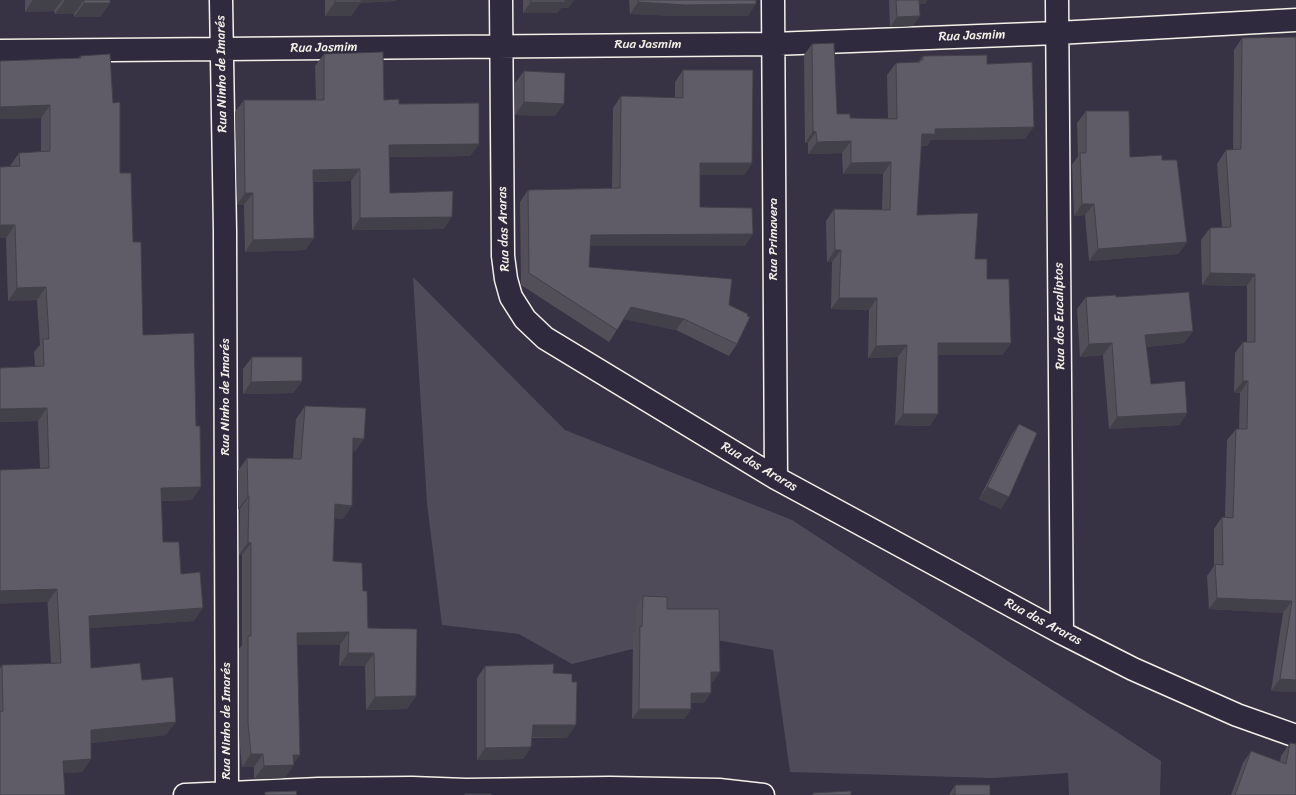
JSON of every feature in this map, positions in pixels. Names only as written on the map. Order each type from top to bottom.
[{"type":"street","name":"Rua Ninho de Imarés","points":[[220,0],[225,231],[227,794]]},
{"type":"street","name":"Rua das Araras","points":[[501,0],[503,256],[506,279],[511,297],[525,319],[545,338],[776,478],[1062,633],[1140,672],[1237,715],[1296,736]]},
{"type":"street","name":"Rua Primavera","points":[[773,0],[776,478]]},
{"type":"street","name":"Rua dos Eucaliptos","points":[[1057,0],[1062,633]]},
{"type":"street","name":"Rua Jasmim","points":[[0,51],[773,44],[1057,33],[1296,20]]},
{"type":"street","points":[[185,795],[318,789],[511,792],[711,790],[762,794]]},
{"type":"shaded area","points":[[413,277],[565,430],[792,520],[1161,761],[1160,795],[1069,795],[1068,773],[992,778],[790,772],[773,650],[689,635],[572,664],[519,634],[442,625],[427,503]]},
{"type":"building","points":[[84,0],[110,0],[110,3],[84,3]]},
{"type":"building","points":[[335,0],[361,0],[361,2],[335,2]]},
{"type":"building","points":[[531,0],[565,0],[565,2],[531,2]]},
{"type":"building","points":[[638,0],[756,0],[756,4],[686,5],[638,2]]},
{"type":"building","points":[[896,0],[919,0],[920,16],[897,17]]},
{"type":"building","points":[[1296,37],[1296,680],[1280,679],[1292,601],[1217,598],[1215,564],[1223,565],[1222,517],[1233,518],[1236,429],[1247,429],[1248,381],[1243,381],[1243,342],[1255,342],[1255,274],[1210,273],[1210,228],[1231,227],[1226,150],[1241,149],[1242,38]]},
{"type":"building","points":[[834,43],[837,114],[850,114],[850,118],[897,119],[896,63],[920,62],[920,60],[923,60],[923,56],[987,55],[987,64],[1032,62],[1034,127],[935,129],[935,134],[922,134],[917,215],[978,213],[975,259],[987,259],[987,279],[1009,279],[1011,343],[938,343],[938,414],[903,414],[907,345],[876,346],[877,298],[839,298],[841,250],[835,250],[834,209],[890,210],[891,162],[851,163],[851,141],[817,142],[816,132],[813,131],[812,44]]},
{"type":"building","points":[[383,52],[384,100],[399,99],[399,104],[479,103],[479,144],[389,145],[390,193],[453,191],[452,217],[360,218],[360,169],[313,170],[314,238],[253,240],[253,193],[245,193],[244,100],[324,100],[324,54]]},
{"type":"building","points":[[110,54],[113,103],[120,102],[120,173],[131,173],[133,242],[141,242],[143,335],[194,333],[196,426],[200,426],[201,487],[161,488],[163,542],[179,542],[181,574],[200,572],[203,608],[89,616],[91,668],[140,663],[142,680],[173,677],[176,722],[91,730],[91,759],[63,761],[65,795],[0,795],[0,712],[3,711],[2,665],[61,663],[57,589],[0,591],[0,470],[49,468],[47,408],[0,409],[0,368],[44,366],[43,339],[49,339],[46,287],[17,288],[15,225],[0,225],[0,167],[20,166],[19,153],[50,151],[50,105],[0,107],[0,61],[81,58],[80,56]]},
{"type":"building","points":[[683,70],[753,70],[752,163],[700,163],[700,207],[752,208],[753,234],[591,235],[589,267],[732,279],[729,305],[748,314],[747,316],[750,317],[737,344],[684,319],[631,307],[617,330],[529,273],[528,190],[620,188],[621,96],[683,98]]},
{"type":"building","points":[[524,71],[565,73],[564,104],[524,102]]},
{"type":"building","points":[[1086,111],[1129,111],[1130,157],[1162,155],[1162,160],[1177,160],[1187,242],[1098,249],[1094,204],[1082,204],[1080,153],[1086,153]]},
{"type":"building","points":[[1189,292],[1193,331],[1145,335],[1151,384],[1185,381],[1187,413],[1117,417],[1112,343],[1089,344],[1086,297],[1116,295],[1116,297]]},
{"type":"building","points":[[252,357],[302,357],[302,381],[251,382]]},
{"type":"building","points":[[305,406],[366,408],[364,439],[353,438],[352,506],[335,504],[333,561],[362,563],[363,591],[367,591],[368,628],[417,629],[416,696],[375,697],[374,653],[348,653],[349,632],[297,633],[300,755],[293,755],[294,765],[264,766],[263,754],[251,754],[248,723],[248,636],[251,636],[251,543],[248,542],[249,496],[247,458],[301,459]]},
{"type":"building","points":[[1019,424],[1037,433],[1009,497],[987,487]]},
{"type":"building","points":[[643,596],[667,597],[667,609],[719,609],[720,672],[711,672],[711,693],[691,693],[691,709],[639,709],[640,626],[642,627]]},
{"type":"building","points":[[554,664],[553,673],[572,674],[572,682],[577,682],[576,725],[533,725],[531,747],[485,748],[485,666]]},
{"type":"building","points":[[1290,743],[1296,744],[1296,795],[1235,795],[1251,751],[1286,764]]},
{"type":"building","points":[[955,785],[990,785],[990,795],[955,795]]},
{"type":"building","points":[[296,791],[297,795],[265,795],[265,792]]},
{"type":"building","points":[[851,791],[851,795],[813,795],[813,793]]},
{"type":"building","points":[[491,794],[491,795],[465,795]]}]
